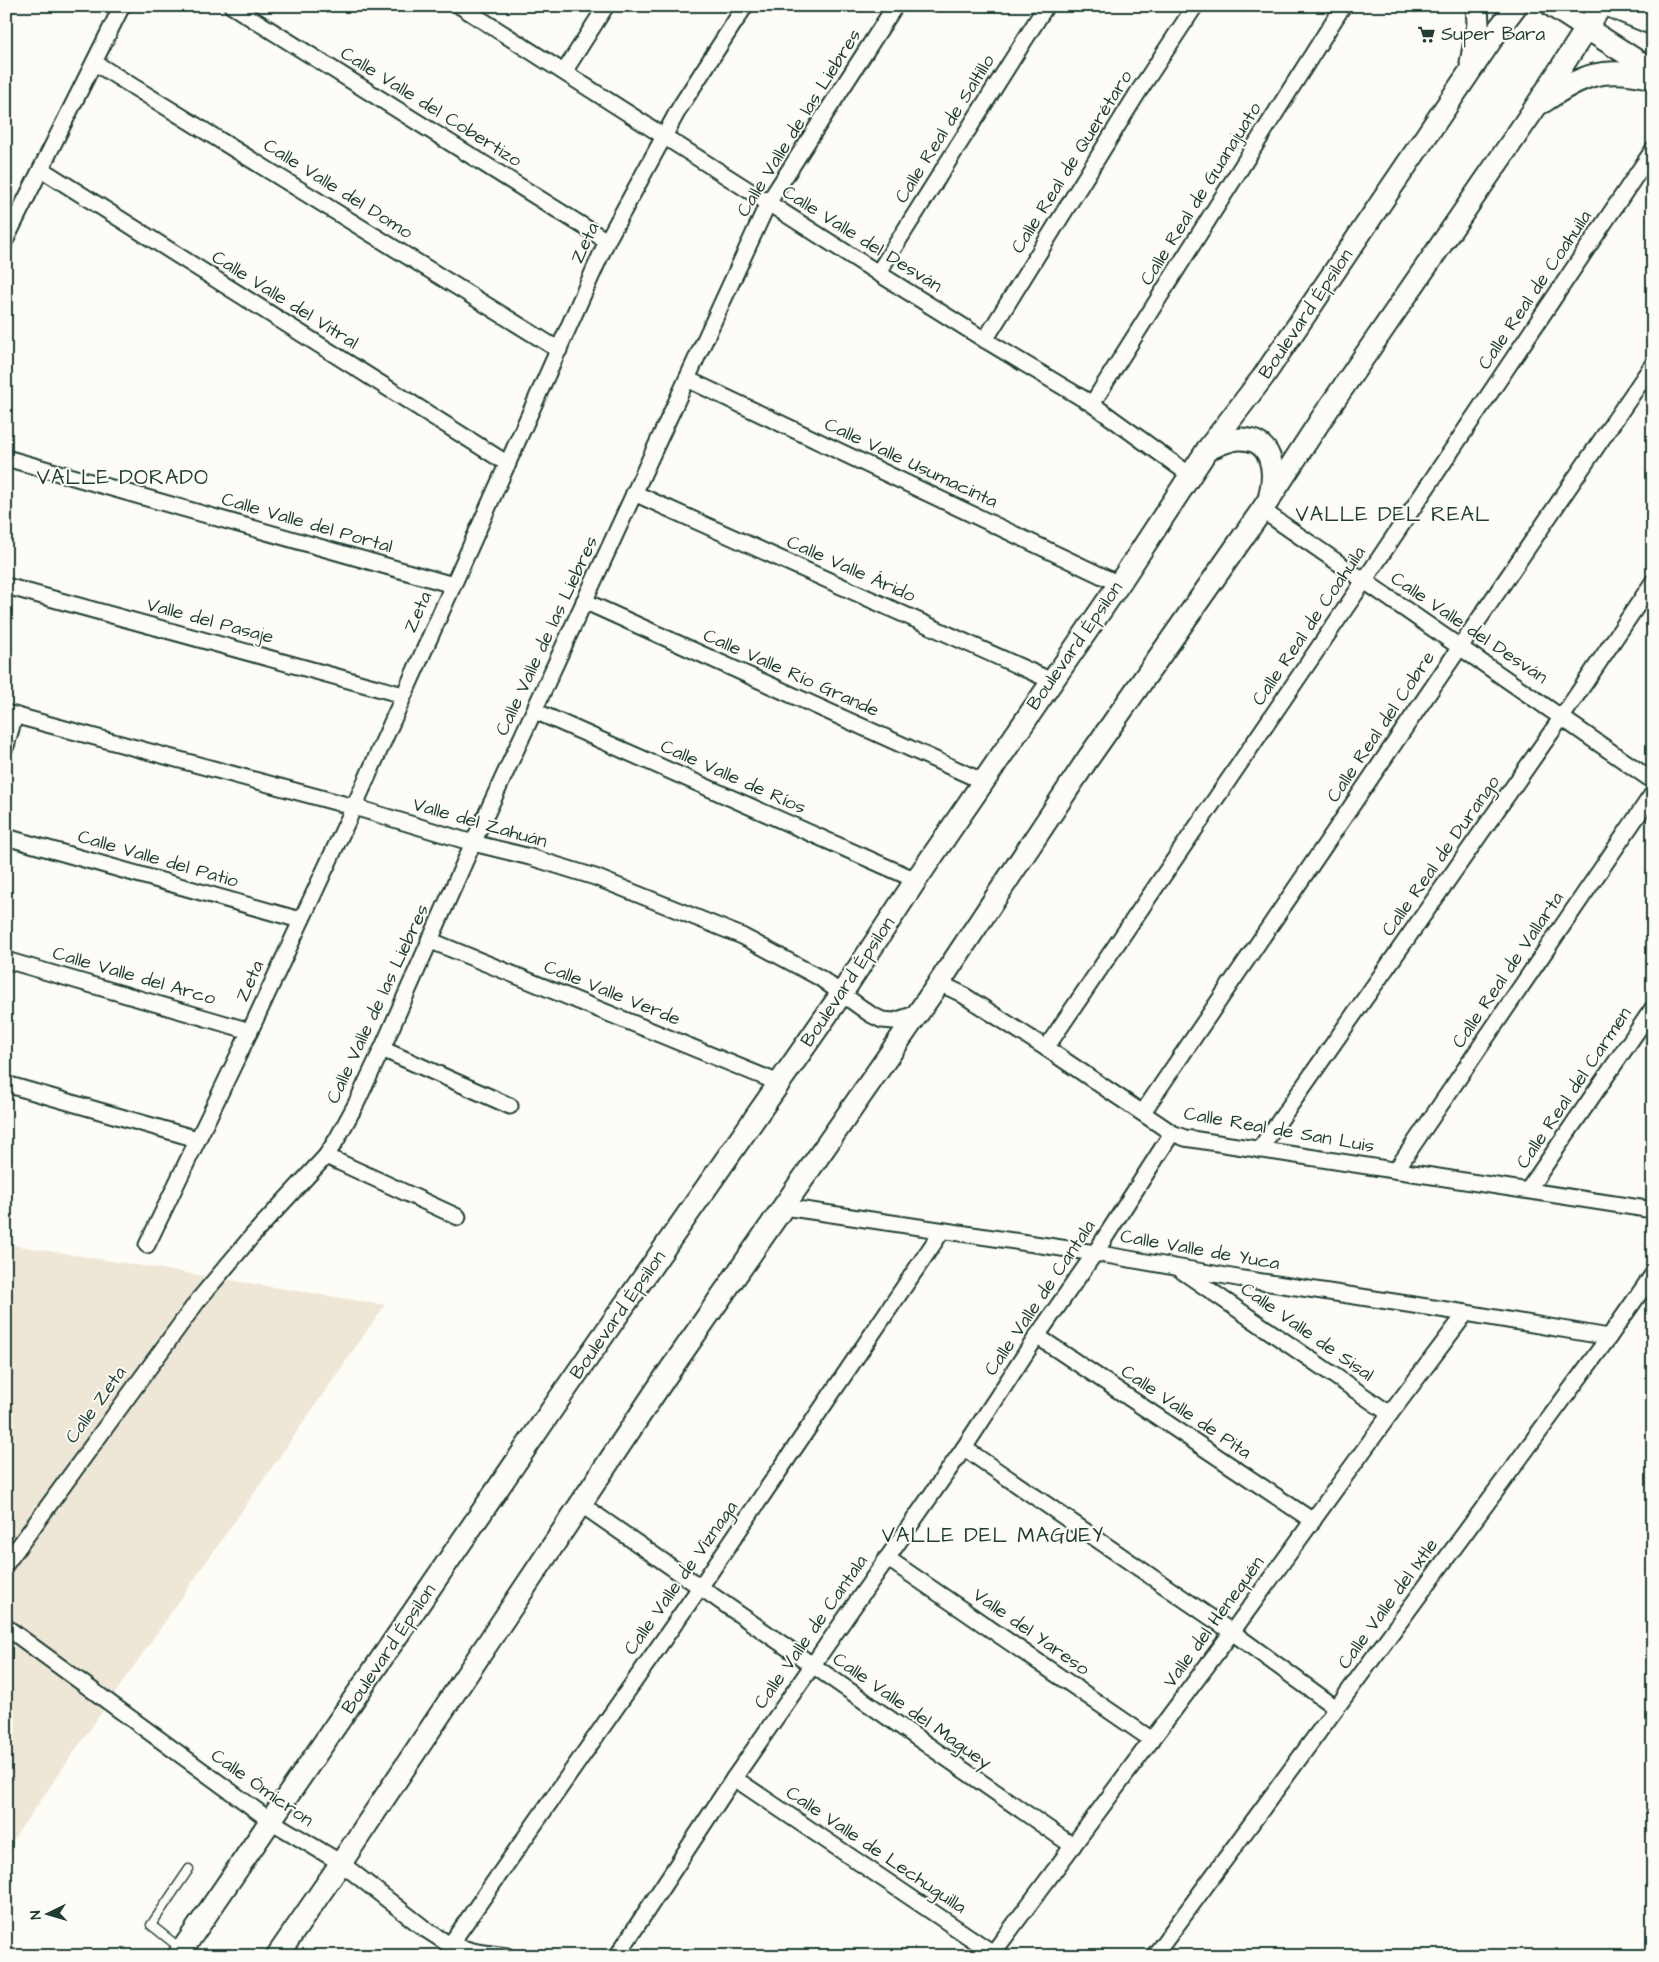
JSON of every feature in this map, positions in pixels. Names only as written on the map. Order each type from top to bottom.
[{"type":"street","points":[[6,239],[122,6]]},
{"type":"street","name":"Calle Valle del Cobertizo","points":[[232,6],[607,241]]},
{"type":"street","points":[[564,72],[606,6]]},
{"type":"street","name":"Zeta","points":[[147,1245],[354,807],[607,241],[680,106],[746,6]]},
{"type":"street","name":"Calle Valle de las Liebres","points":[[221,1270],[326,1156],[356,1104],[473,843],[768,203],[895,6]]},
{"type":"street","name":"Calle Real de Saltillo","points":[[878,273],[1046,6]]},
{"type":"street","name":"Calle Real de Querétaro","points":[[985,340],[1137,94],[1195,6]]},
{"type":"street","name":"Calle Real de Guanajuato","points":[[1092,404],[1343,6]]},
{"type":"street","points":[[1468,74],[1478,32],[1477,6]]},
{"type":"street","name":"Boulevard Épsilon","points":[[180,1953],[568,1386],[842,993],[982,781],[1119,584],[1207,450],[1263,377],[1516,6]]},
{"type":"street","points":[[1552,6],[1653,71]]},
{"type":"street","points":[[276,1956],[341,1864],[582,1505],[666,1376],[940,983],[1087,760],[1265,504],[1534,108],[1601,6]]},
{"type":"street","points":[[1609,6],[1653,24]]},
{"type":"street","name":"Calle Valle del Desván","points":[[462,7],[878,273],[1092,404],[1190,475]]},
{"type":"street","name":"Calle Valle del Domo","points":[[95,63],[559,350]]},
{"type":"street","points":[[1534,108],[1570,84],[1584,77],[1599,73],[1631,72],[1653,78]]},
{"type":"street","name":"Calle Real de Coahuila","points":[[1046,1048],[1364,581],[1653,150]]},
{"type":"street","name":"Calle Valle del Vitral","points":[[41,169],[508,464]]},
{"type":"street","name":"Calle Real del Cobre","points":[[1143,1112],[1653,364]]},
{"type":"street","name":"Calle Valle Usumacinta","points":[[687,379],[1119,584]]},
{"type":"street","points":[[1207,450],[1230,440],[1240,439],[1251,440],[1261,446],[1270,457],[1274,469],[1273,481],[1265,504]]},
{"type":"street","name":"Calle Valle del Portal","points":[[6,458],[453,585]]},
{"type":"street","name":"Calle Valle Árido","points":[[634,494],[1052,681]]},
{"type":"street","name":"Calle Valle del Desván","points":[[1265,504],[1364,581],[1653,781]]},
{"type":"street","name":"Calle Real de Durango","points":[[1259,1150],[1562,717],[1653,582]]},
{"type":"street","name":"Valle del Pasaje","points":[[6,586],[403,695]]},
{"type":"street","name":"Calle Valle Río Grande","points":[[584,601],[982,781]]},
{"type":"street","name":"Calle Valle de Ríos","points":[[535,711],[916,880]]},
{"type":"street","points":[[6,746],[11,714]]},
{"type":"street","name":"Valle del Zahuán","points":[[11,714],[354,807],[595,877],[742,936],[820,978],[882,1020],[894,1022],[919,1013]]},
{"type":"street","name":"Calle Real de Vallarta","points":[[1396,1170],[1653,793]]},
{"type":"street","name":"Calle Valle del Patio","points":[[6,837],[300,920]]},
{"type":"street","name":"Calle Valle Verde","points":[[429,940],[779,1083]]},
{"type":"street","name":"Calle Valle del Arco","points":[[6,960],[250,1030]]},
{"type":"street","name":"Calle Real de San Luis","points":[[940,983],[960,993],[1046,1048],[1172,1133],[1193,1140],[1653,1210]]},
{"type":"street","name":"Calle Real del Carmen","points":[[1528,1190],[1653,1008]]},
{"type":"street","points":[[382,1049],[510,1106]]},
{"type":"street","points":[[6,1084],[197,1139]]},
{"type":"street","name":"Calle Valle de Cantala","points":[[617,1956],[811,1665],[964,1448],[1172,1133]]},
{"type":"street","points":[[326,1156],[458,1217]]},
{"type":"street","name":"Calle Valle de Yuca","points":[[784,1208],[942,1232],[1095,1252],[1176,1267],[1609,1337]]},
{"type":"street","name":"Calle Valle de Viznaga","points":[[450,1945],[701,1586],[942,1232]]},
{"type":"street","name":"Calle Valle de Sisal","points":[[1176,1267],[1390,1414]]},
{"type":"street","name":"Calle Zeta","points":[[6,1564],[221,1270]]},
{"type":"street","name":"Calle Valle del Ixtle","points":[[1154,1956],[1609,1337],[1653,1274]]},
{"type":"street","name":"Valle del Henequén","points":[[993,1955],[1466,1313]]},
{"type":"street","name":"Calle Valle de Pita","points":[[1037,1336],[1313,1521]]},
{"type":"street","points":[[964,1448],[1232,1632],[1336,1708]]},
{"type":"street","name":"Calle Valle del Maguey","points":[[582,1505],[1073,1846]]},
{"type":"street","name":"Valle del Yareso","points":[[887,1558],[1152,1740]]},
{"type":"street","name":"Calle Ómicron","points":[[6,1627],[271,1821],[341,1864],[425,1929],[450,1945],[478,1952],[507,1956]]},
{"type":"street","name":"Calle Valle de Lechuguilla","points":[[734,1778],[993,1955]]},
{"type":"lane","points":[[180,1953],[151,1925],[189,1869]]},
{"type":"shaded area","points":[[6,1244],[385,1305],[6,1850]]},
{"type":"place","name":"Super Bara","points":[[1427,34]]},
{"type":"district","name":"VALLE DORADO","points":[[123,477]]},
{"type":"district","name":"VALLE DEL REAL","points":[[1393,514]]},
{"type":"district","name":"VALLE DEL MAGUEY","points":[[993,1535]]}]
